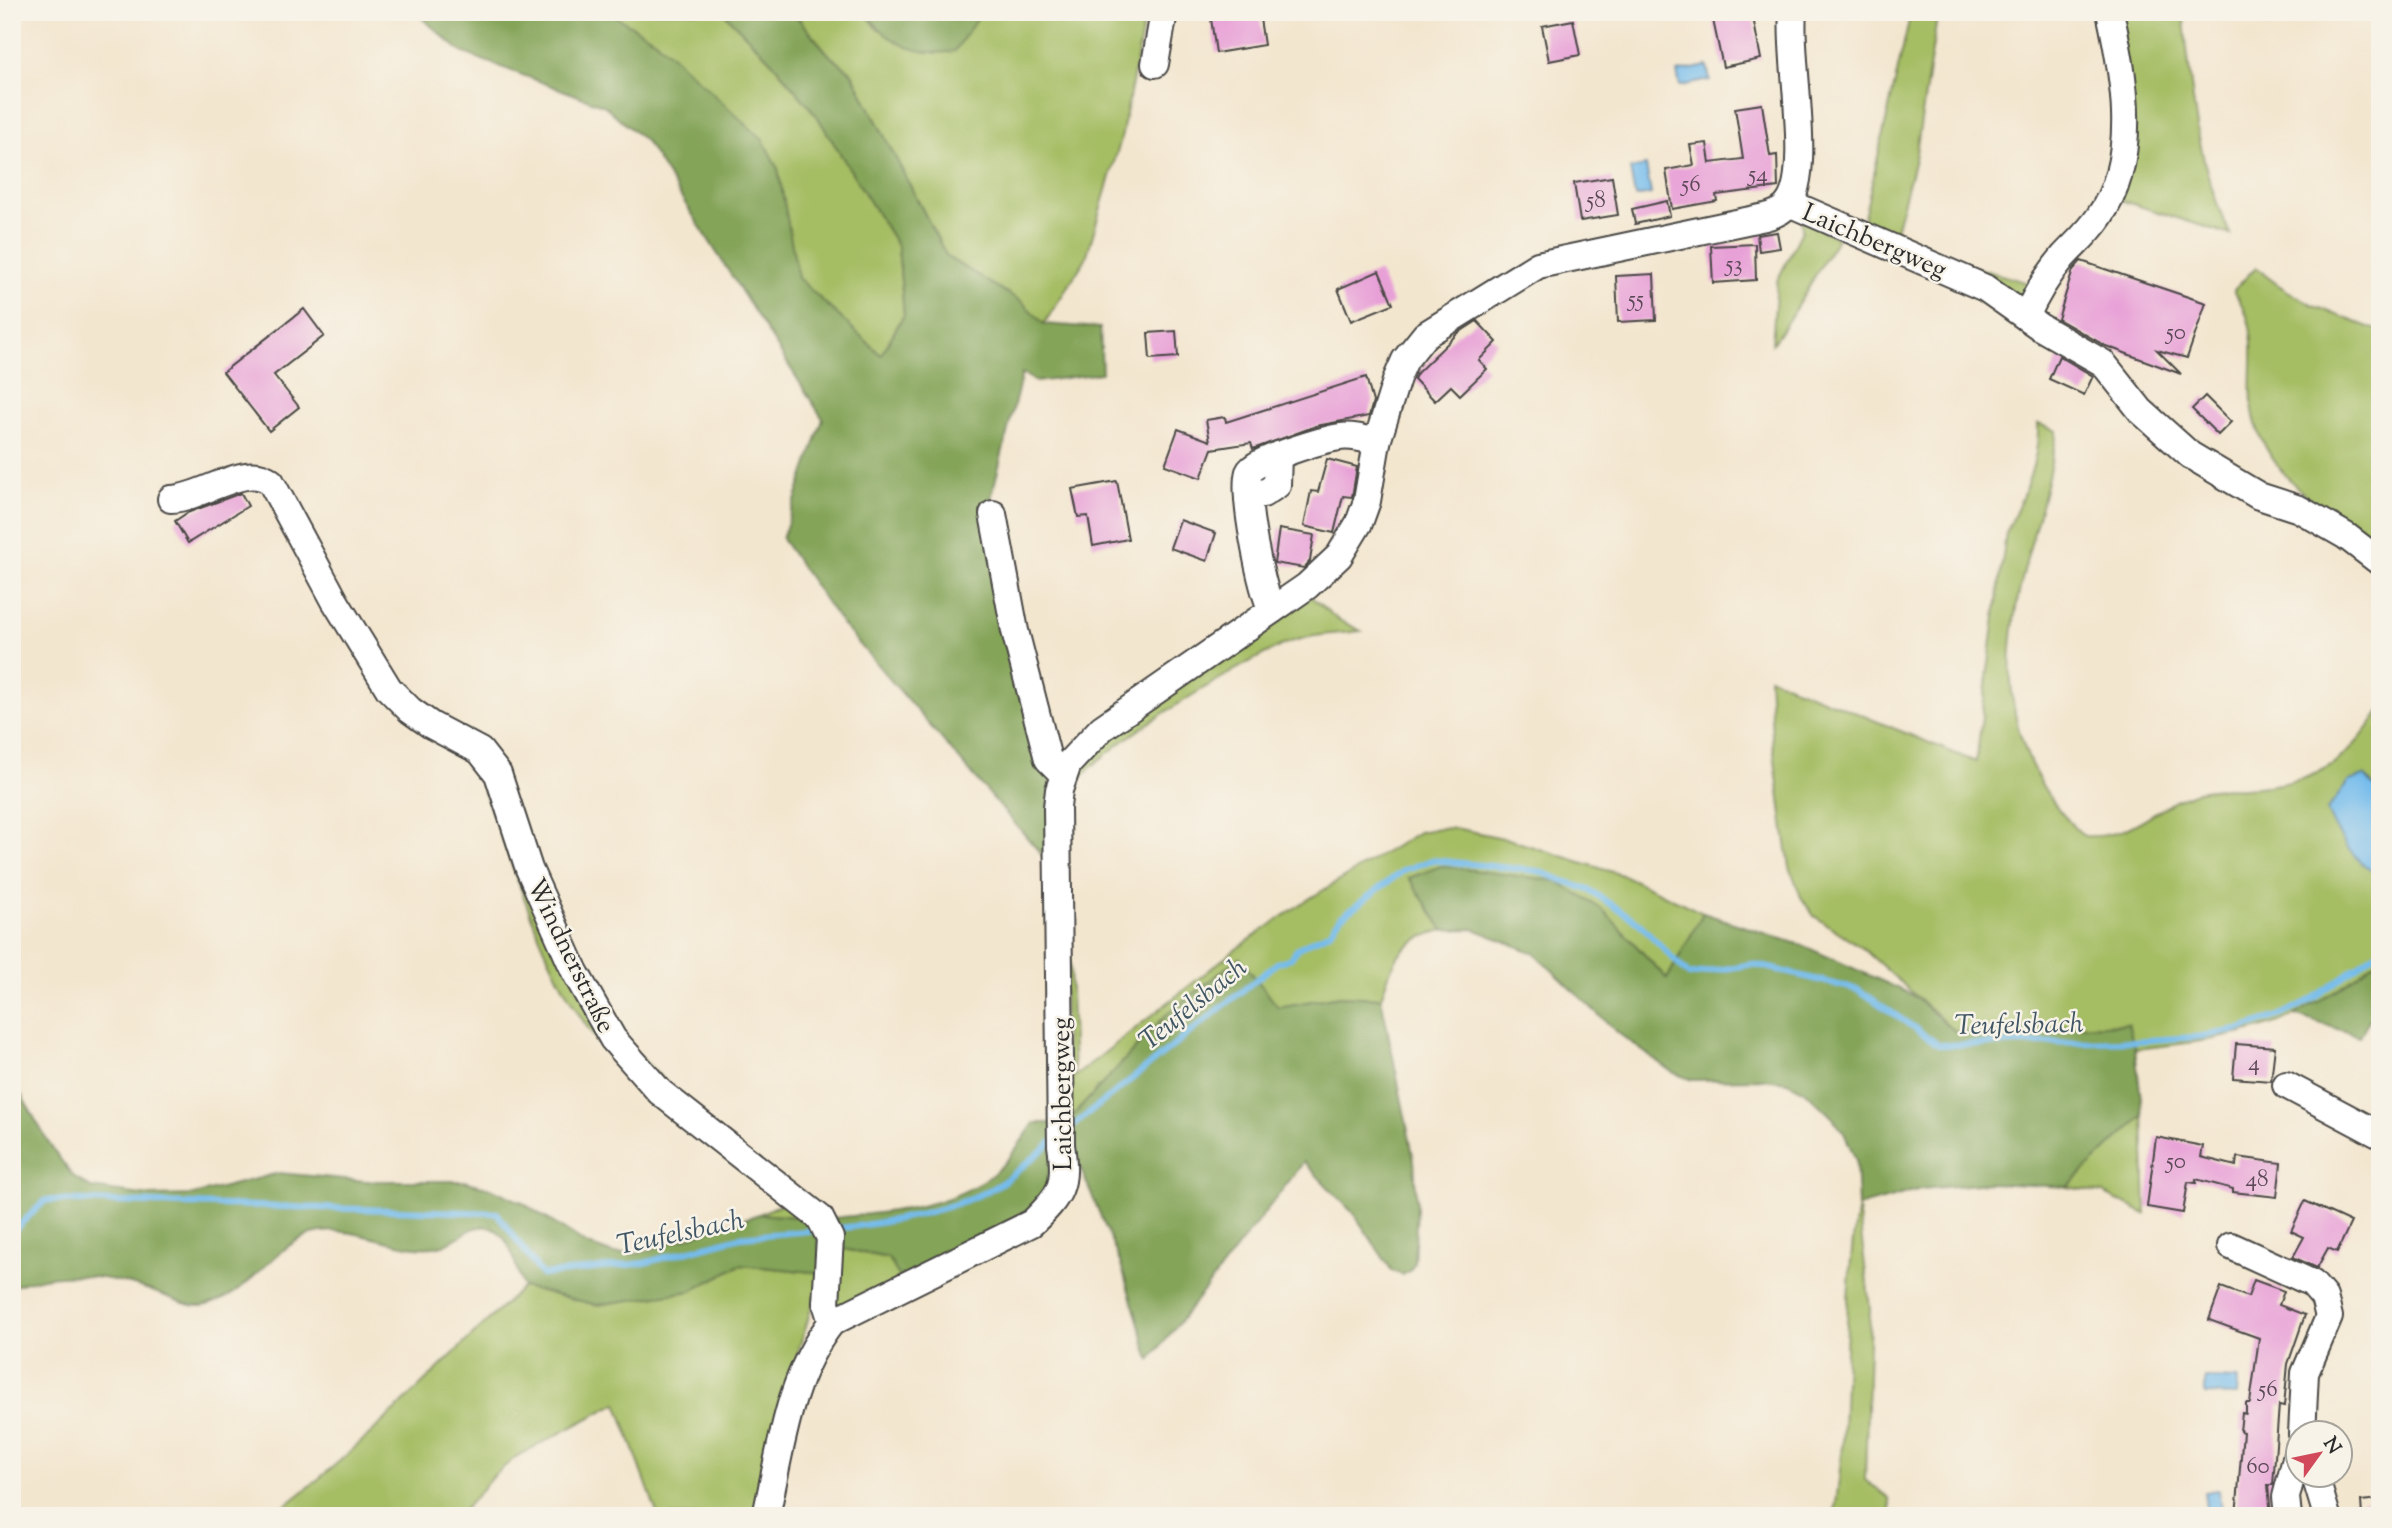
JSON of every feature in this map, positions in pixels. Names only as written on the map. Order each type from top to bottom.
[{"type":"street","points":[[1154,64],[1164,12]]},
{"type":"street","points":[[1789,203],[1800,143],[1791,46],[1793,12]]},
{"type":"street","points":[[2026,317],[2062,259],[2100,217],[2118,180],[2124,149],[2124,109],[2110,12]]},
{"type":"street","name":"Laichbergweg","points":[[832,1322],[1032,1223],[1055,1201],[1065,1176],[1061,1133],[1057,807],[1063,774],[1075,755],[1102,728],[1324,573],[1349,540],[1367,501],[1377,442],[1397,378],[1415,345],[1439,323],[1528,270],[1551,260],[1765,218],[1789,203],[1985,288],[2026,317],[2103,363],[2141,411],[2190,455],[2259,496],[2299,509],[2346,536],[2380,562]]},
{"type":"street","points":[[1272,610],[1260,579],[1249,496],[1250,472],[1254,466],[1278,455],[1339,437],[1377,442]]},
{"type":"street","name":"Windnerstraße","points":[[171,499],[192,497],[245,474],[260,475],[271,482],[296,524],[318,571],[389,689],[410,710],[480,751],[498,774],[534,881],[575,972],[613,1039],[635,1068],[679,1108],[825,1228],[826,1303],[832,1322]]},
{"type":"street","points":[[993,514],[1013,620],[1048,759],[1063,774]]},
{"type":"street","points":[[2286,1085],[2380,1135]]},
{"type":"street","points":[[2231,1246],[2312,1283],[2324,1297],[2329,1317],[2305,1373],[2303,1420]]},
{"type":"street","points":[[766,1516],[802,1371],[817,1341],[832,1322]]},
{"type":"street","points":[[2288,1490],[2288,1516]]},
{"type":"street","points":[[2319,1490],[2327,1516]]},
{"type":"green space","points":[[415,12],[608,12],[655,40],[763,140],[778,169],[798,278],[881,355],[904,315],[898,247],[817,116],[773,63],[723,12],[793,12],[830,56],[851,72],[947,257],[1022,302],[1044,324],[1100,328],[1102,373],[1036,382],[1022,373],[987,515],[1050,779],[1048,848],[1043,856],[841,623],[782,539],[823,419],[646,142],[605,106],[461,52]]},
{"type":"green space","points":[[608,12],[723,12],[773,63],[817,116],[898,247],[904,315],[881,355],[797,278],[778,169],[655,40]]},
{"type":"green space","points":[[793,12],[865,12],[878,30],[975,22],[981,12],[1146,12],[1121,139],[1086,258],[1044,324],[1022,302],[947,257],[851,72],[830,56]]},
{"type":"green space","points":[[865,12],[981,12],[955,51],[941,53],[904,46],[883,32]]},
{"type":"green space","points":[[1911,12],[1938,12],[1915,159],[1894,238],[1957,262],[2035,285],[2029,293],[2013,296],[1862,226]]},
{"type":"green space","points":[[2121,12],[2186,12],[2184,20],[2190,76],[2203,157],[2210,184],[2231,235],[2120,200]]},
{"type":"green space","points":[[1802,220],[1838,238],[1772,344],[1777,281],[1802,231]]},
{"type":"green space","points":[[2256,267],[2299,298],[2380,331],[2380,552],[2302,492],[2270,455],[2259,434],[2252,400],[2251,330],[2247,315],[2234,290]]},
{"type":"green space","points":[[2038,424],[2057,431],[2018,597],[2012,638],[2011,679],[2016,721],[2031,764],[2054,803],[2084,836],[2101,836],[2130,827],[2181,798],[2201,790],[2268,786],[2307,777],[2338,760],[2366,731],[2380,711],[2380,793],[2365,776],[2341,833],[2349,849],[2380,874],[2380,959],[2327,997],[2294,1016],[2236,1035],[2135,1049],[2127,1024],[1955,1031],[1860,946],[1814,916],[1801,897],[1790,867],[1784,831],[1772,736],[1769,677],[1976,762],[2006,533],[2024,494],[2033,466]]},
{"type":"green space","points":[[1309,595],[1337,619],[1361,631],[1292,641],[1235,670],[1134,734],[1083,776],[1073,792],[1067,820],[1066,850],[1074,1077],[1232,952],[1299,905],[1419,832],[1439,828],[1460,829],[1508,839],[1625,876],[1703,913],[1667,979],[1603,910],[1409,878],[1443,930],[1428,934],[1400,953],[1381,998],[1340,996],[1278,1007],[1239,958],[1168,1013],[1067,1122],[1061,824],[1084,753]]},
{"type":"green space","points":[[473,766],[493,774],[590,1009],[808,1218],[759,1214],[784,1203],[665,1111],[602,1047],[560,982],[529,911]]},
{"type":"green space","points":[[1441,866],[1557,881],[1603,910],[1667,979],[1703,913],[1804,946],[1911,994],[1955,1031],[2128,1024],[2135,1049],[2143,1115],[2067,1187],[1989,1183],[1921,1189],[1858,1207],[1856,1160],[1844,1133],[1806,1092],[1788,1082],[1763,1079],[1692,1080],[1672,1072],[1618,1033],[1534,953],[1474,929],[1443,930],[1409,878]]},
{"type":"green space","points":[[1240,958],[1278,1007],[1340,996],[1381,998],[1414,1160],[1417,1208],[1414,1263],[1410,1271],[1402,1275],[1392,1271],[1354,1214],[1304,1162],[1150,1360],[1120,1262],[1078,1162],[1067,1122],[1168,1013]]},
{"type":"green space","points":[[2380,959],[2380,1000],[2360,1036],[2294,1015],[2334,992]]},
{"type":"green space","points":[[12,1079],[50,1145],[72,1175],[91,1188],[150,1196],[193,1195],[279,1173],[366,1181],[464,1181],[493,1189],[523,1203],[586,1244],[611,1253],[636,1254],[759,1214],[808,1218],[816,1224],[822,1273],[740,1265],[691,1291],[597,1305],[523,1287],[504,1238],[492,1228],[479,1227],[449,1243],[427,1247],[411,1247],[345,1232],[312,1234],[283,1250],[233,1294],[202,1306],[184,1303],[135,1285],[82,1276],[47,1277],[12,1287]]},
{"type":"green space","points":[[2143,1115],[2146,1214],[2103,1193],[2067,1187]]},
{"type":"green space","points":[[1034,1123],[1053,1123],[1051,1182],[1031,1209],[901,1279],[888,1258],[838,1248],[834,1218],[917,1207],[957,1195],[993,1174],[1015,1150]]},
{"type":"green space","points":[[1858,1207],[1870,1308],[1865,1480],[1889,1498],[1892,1516],[1834,1516],[1842,1439],[1852,1245]]},
{"type":"green space","points":[[838,1248],[888,1258],[901,1279],[839,1308],[831,1293]]},
{"type":"green space","points":[[740,1265],[822,1273],[783,1402],[759,1516],[658,1516],[617,1403],[517,1456],[493,1476],[459,1516],[271,1516],[338,1463],[523,1287],[597,1305],[691,1291]]},
{"type":"water","points":[[1707,66],[1710,80],[1680,86],[1677,72]]},
{"type":"water","points":[[1646,166],[1651,194],[1635,197],[1630,169]]},
{"type":"water","points":[[2364,776],[2380,793],[2379,875],[2362,863],[2347,847],[2327,810],[2349,781]]},
{"type":"water","points":[[2205,1378],[2238,1379],[2237,1395],[2205,1394]]},
{"type":"water","points":[[2218,1490],[2222,1516],[2207,1516],[2204,1492]]},
{"type":"building","points":[[1210,12],[1259,12],[1264,45],[1216,53]]},
{"type":"building","points":[[1752,12],[1761,59],[1723,67],[1713,20]]},
{"type":"building","points":[[1573,20],[1580,55],[1549,61],[1542,26]]},
{"type":"building","points":[[1762,104],[1770,156],[1777,155],[1778,187],[1716,195],[1717,201],[1672,209],[1666,170],[1694,165],[1690,145],[1707,143],[1710,163],[1743,159],[1735,108]]},
{"type":"building","points":[[1612,177],[1618,215],[1580,221],[1574,183]]},
{"type":"building","points":[[1667,201],[1670,216],[1635,224],[1632,209]]},
{"type":"building","points":[[1777,232],[1780,248],[1759,251],[1757,235]]},
{"type":"building","points":[[1755,244],[1756,280],[1713,283],[1711,246]]},
{"type":"building","points":[[2081,261],[2206,303],[2187,358],[2157,350],[2181,374],[2106,346],[2058,319],[2073,270]]},
{"type":"building","points":[[1379,271],[1393,304],[1351,321],[1338,289]]},
{"type":"building","points":[[1654,274],[1656,320],[1618,322],[1616,276]]},
{"type":"building","points":[[304,309],[324,336],[274,375],[299,407],[269,431],[223,372]]},
{"type":"building","points":[[1477,321],[1497,342],[1479,360],[1487,369],[1460,395],[1451,386],[1435,401],[1414,379],[1417,373],[1457,334]]},
{"type":"building","points":[[1176,331],[1178,357],[1150,359],[1148,333]]},
{"type":"building","points":[[2059,356],[2093,376],[2084,395],[2049,379]]},
{"type":"building","points":[[1366,377],[1373,402],[1369,416],[1316,426],[1253,449],[1251,443],[1212,449],[1201,478],[1165,465],[1178,429],[1210,441],[1206,420],[1225,417],[1226,422]]},
{"type":"building","points":[[2205,396],[2231,422],[2218,435],[2192,409]]},
{"type":"building","points":[[1327,459],[1357,467],[1352,497],[1343,496],[1334,533],[1304,526],[1311,491],[1318,492]]},
{"type":"building","points":[[1117,481],[1128,539],[1093,546],[1088,516],[1078,517],[1072,489]]},
{"type":"building","points":[[241,493],[248,506],[188,543],[175,521],[187,513]]},
{"type":"building","points":[[1180,520],[1216,533],[1207,561],[1170,548]]},
{"type":"building","points":[[1279,529],[1314,535],[1310,561],[1304,568],[1274,563]]},
{"type":"building","points":[[2236,1044],[2275,1047],[2271,1081],[2233,1078]]},
{"type":"building","points":[[2156,1137],[2203,1146],[2201,1157],[2236,1166],[2237,1157],[2281,1163],[2277,1197],[2233,1192],[2233,1189],[2196,1179],[2196,1183],[2188,1182],[2183,1213],[2147,1207]]},
{"type":"building","points":[[2305,1201],[2351,1222],[2337,1252],[2328,1248],[2317,1268],[2293,1257],[2304,1237],[2291,1231]]},
{"type":"building","points":[[2254,1280],[2284,1291],[2279,1305],[2305,1315],[2288,1364],[2284,1406],[2279,1405],[2273,1485],[2268,1485],[2271,1516],[2236,1516],[2243,1432],[2240,1431],[2242,1413],[2246,1414],[2246,1403],[2250,1403],[2259,1338],[2209,1320],[2221,1287],[2248,1297]]},
{"type":"building","points":[[2380,1499],[2380,1516],[2362,1516],[2361,1501]]},
{"type":"waterway","name":"Teufelsbach","points":[[1069,1129],[1277,963],[1291,958],[1298,948],[1330,932],[1341,917],[1404,870],[1432,860],[1538,871],[1591,891],[1638,922],[1689,975],[1753,964],[1859,990],[1939,1045],[2134,1041],[2196,1037],[2238,1030],[2281,1015],[2311,1000],[2380,950]]},
{"type":"waterway","name":"Teufelsbach","points":[[833,1229],[874,1224],[964,1201],[1001,1183],[1052,1142]]},
{"type":"waterway","name":"Teufelsbach","points":[[12,1232],[46,1200],[497,1213],[542,1275],[644,1263],[740,1237],[818,1230]]}]
